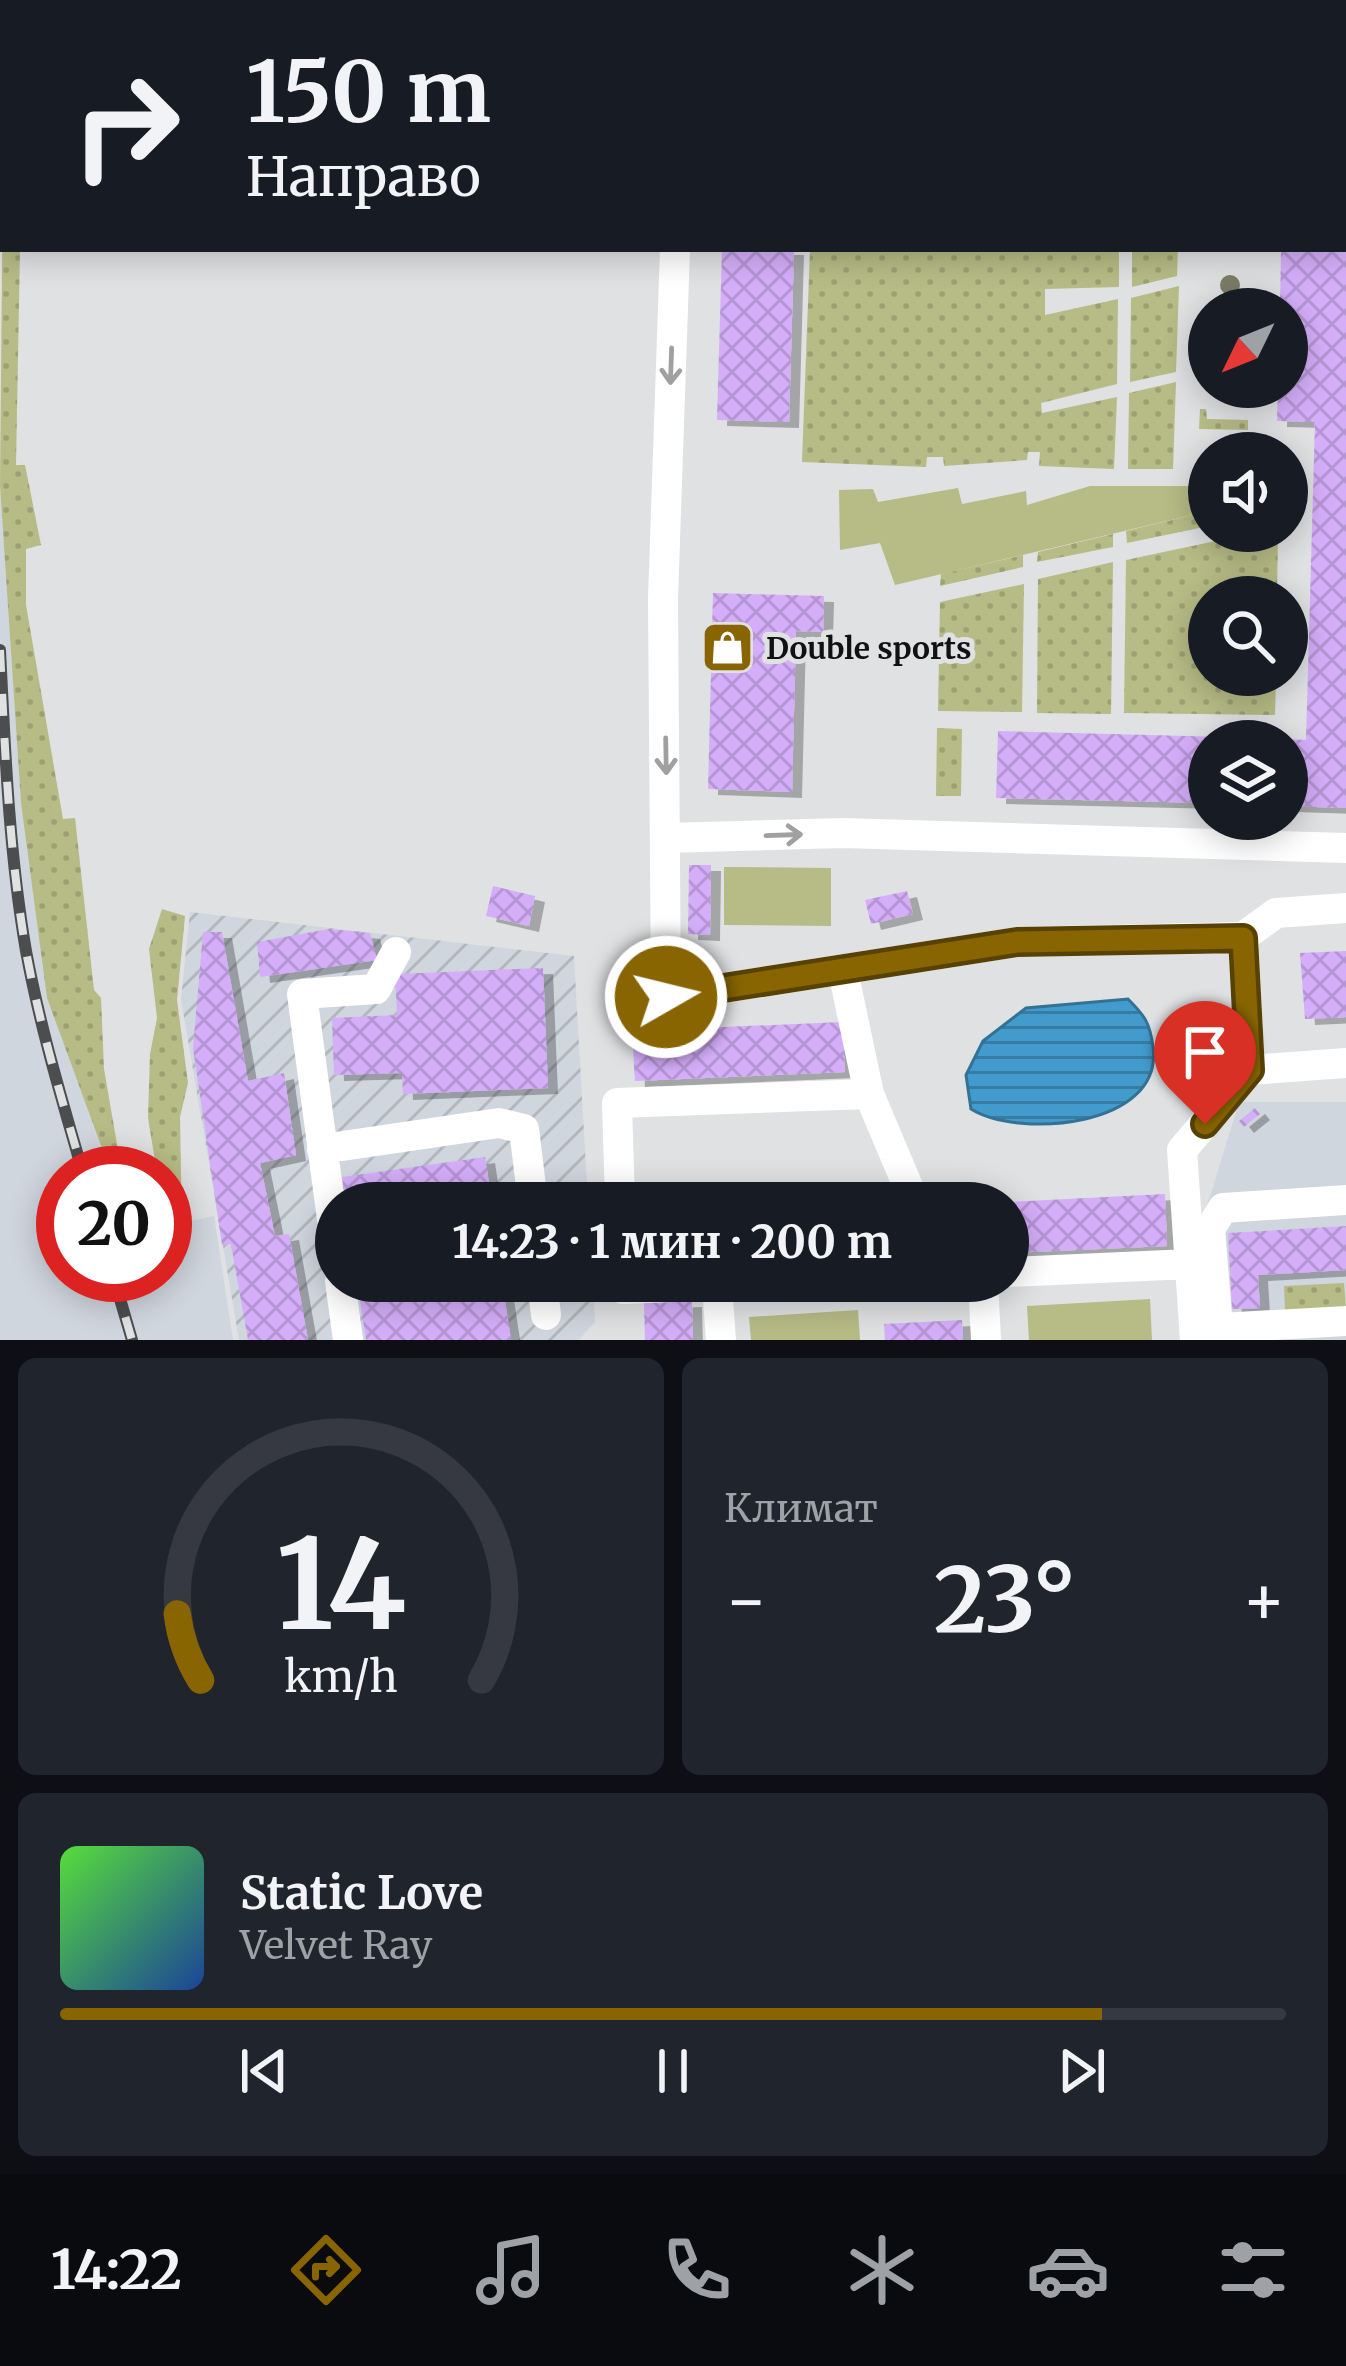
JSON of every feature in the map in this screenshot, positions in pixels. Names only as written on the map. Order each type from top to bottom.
[{"type":"lane","points":[[675,252],[663,599],[666,997],[1017,942],[1243,938],[1276,913],[1346,908]]},
{"type":"lane","points":[[667,838],[843,833],[1346,848]]},
{"type":"lane","points":[[1202,1332],[1189,1264],[1182,1150],[1250,1070],[1243,938]]},
{"type":"lane","points":[[327,1182],[302,994],[376,988],[396,952]]},
{"type":"lane","points":[[843,971],[869,1094],[906,1182]]},
{"type":"lane","points":[[1250,1070],[1346,1063]]},
{"type":"lane","points":[[619,1182],[617,1103],[869,1094]]},
{"type":"lane","points":[[322,1149],[499,1123],[524,1129],[530,1182]]},
{"type":"lane","points":[[1202,1332],[1210,1229],[1222,1208],[1346,1200]]},
{"type":"lane","points":[[1029,1271],[1189,1264]]},
{"type":"lane","points":[[343,1302],[348,1340]]},
{"type":"lane","points":[[544,1302],[545,1315]]},
{"type":"lane","points":[[718,1302],[721,1340]]},
{"type":"lane","points":[[984,1302],[986,1340]]},
{"type":"lane","points":[[1202,1332],[1346,1321]]},
{"type":"shaded area","points":[[0,486],[21,802],[47,998],[101,1146],[36,1146],[36,1302],[192,1302],[192,1220],[214,1216],[233,1340],[0,1340]]},
{"type":"shaded area","points":[[190,912],[574,956],[587,1182],[315,1182],[315,1302],[594,1302],[595,1322],[578,1340],[239,1340],[181,999]]},
{"type":"shaded area","points":[[1239,1102],[1346,1102],[1346,1340],[1202,1340],[1196,1242]]},
{"type":"green space","points":[[2,252],[20,252],[16,465],[25,465],[41,545],[26,549],[26,605],[63,819],[75,818],[117,1146],[101,1146],[47,998],[21,803],[0,486]]},
{"type":"green space","points":[[810,252],[1119,252],[1119,287],[1045,289],[1045,315],[1118,299],[1117,384],[1041,403],[1042,413],[1117,397],[1114,469],[1039,466],[1040,452],[1028,452],[1027,460],[944,466],[943,457],[927,457],[926,467],[802,462]]},
{"type":"green space","points":[[1132,252],[1178,252],[1177,276],[1132,287]]},
{"type":"green space","points":[[1179,286],[1176,372],[1130,382],[1131,298]]},
{"type":"green space","points":[[1176,382],[1173,469],[1128,469],[1129,393]]},
{"type":"green space","points":[[1200,409],[1206,409],[1207,419],[1248,420],[1248,430],[1199,429]]},
{"type":"green space","points":[[1090,486],[1188,486],[1188,516],[895,585],[880,543],[840,550],[839,490],[873,489],[878,502],[958,488],[962,504],[1026,491],[1027,505]]},
{"type":"green space","points":[[1188,516],[1188,530],[1127,543],[1126,531]]},
{"type":"green space","points":[[1113,534],[1113,547],[1037,562],[1038,552]]},
{"type":"green space","points":[[1188,547],[1188,552],[1278,552],[1277,576],[1188,576],[1188,696],[1275,696],[1275,715],[1124,713],[1126,560]]},
{"type":"green space","points":[[1023,555],[1023,567],[940,586],[941,574]]},
{"type":"green space","points":[[1113,562],[1111,714],[1037,713],[1038,579]]},
{"type":"green space","points":[[1024,584],[1022,712],[938,711],[940,602]]},
{"type":"green space","points":[[937,728],[962,729],[961,796],[936,796]]},
{"type":"green space","points":[[724,867],[831,868],[831,926],[724,925]]},
{"type":"green space","points":[[162,909],[185,916],[177,1000],[188,1083],[180,1117],[181,1146],[153,1146],[148,1118],[150,1054],[157,1018],[149,949]]},
{"type":"green space","points":[[1344,1283],[1346,1309],[1285,1312],[1284,1286]]},
{"type":"green space","points":[[1150,1299],[1152,1340],[1029,1340],[1027,1306]]},
{"type":"green space","points":[[858,1310],[860,1340],[751,1340],[749,1317]]},
{"type":"water","points":[[1128,999],[1146,1020],[1153,1047],[1150,1074],[1136,1095],[1113,1110],[1053,1124],[993,1118],[971,1109],[966,1075],[983,1041],[1026,1008]]},
{"type":"building","points":[[722,252],[794,252],[789,422],[717,420]]},
{"type":"building","points":[[1281,252],[1346,252],[1346,808],[1308,807],[1315,422],[1277,421],[1277,408],[1308,408],[1308,288],[1280,288]]},
{"type":"building","points":[[713,593],[824,596],[823,632],[796,631],[792,792],[708,789]]},
{"type":"building","points":[[998,731],[1188,736],[1188,803],[996,798]]},
{"type":"building","points":[[689,865],[711,865],[710,935],[688,934]]},
{"type":"building","points":[[493,886],[535,896],[529,926],[486,916]]},
{"type":"building","points":[[907,891],[913,914],[871,924],[865,900]]},
{"type":"building","points":[[329,929],[370,933],[377,960],[260,977],[257,942]]},
{"type":"building","points":[[203,932],[222,932],[248,1081],[284,1073],[296,1155],[260,1163],[275,1236],[289,1234],[308,1340],[248,1340],[231,1244],[222,1245],[193,1048]]},
{"type":"building","points":[[1346,951],[1346,1017],[1305,1019],[1300,953]]},
{"type":"building","points":[[543,968],[548,1088],[403,1094],[402,1073],[334,1075],[332,1018],[397,1015],[395,974]]},
{"type":"building","points":[[842,1022],[845,1072],[635,1081],[632,1031]]},
{"type":"building","points":[[1255,1108],[1260,1114],[1244,1127],[1239,1121]]},
{"type":"building","points":[[485,1157],[489,1182],[343,1182],[342,1177]]},
{"type":"building","points":[[1165,1194],[1167,1246],[1029,1252],[1029,1201]]},
{"type":"building","points":[[1346,1226],[1346,1270],[1258,1275],[1260,1308],[1232,1309],[1228,1233]]},
{"type":"building","points":[[360,1302],[505,1302],[511,1340],[366,1340]]},
{"type":"building","points":[[692,1302],[693,1340],[645,1340],[644,1303]]},
{"type":"building","points":[[962,1320],[963,1340],[885,1340],[884,1324]]},
{"type":"railway","points":[[0,650],[20,914],[45,1035],[76,1146]]},
{"type":"railway","points":[[121,1302],[132,1340]]},
{"type":"place","name":"Double sports","points":[[727,648]]},
{"type":"route","points":[[666,997],[1017,942],[1243,938],[1250,1070],[1205,1124]]}]
